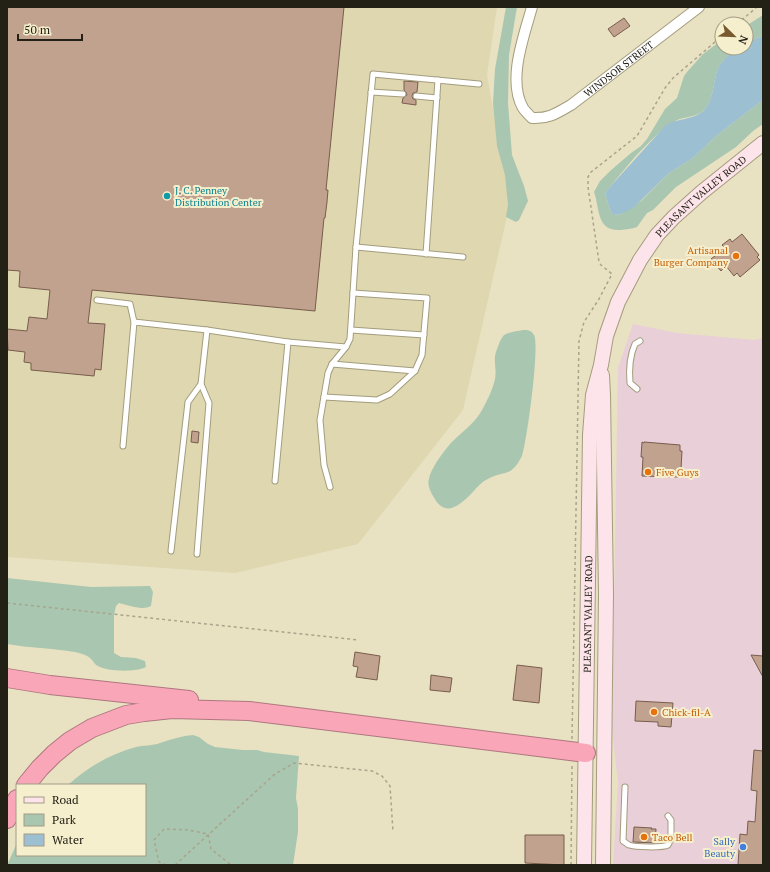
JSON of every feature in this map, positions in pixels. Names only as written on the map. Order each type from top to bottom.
[{"type":"highway","points":[[7,678],[50,685],[186,699],[235,710],[586,753]]},
{"type":"highway","points":[[27,784],[40,768],[64,745],[92,728],[114,719],[137,713],[158,710],[235,710]]},
{"type":"highway","points":[[7,819],[16,801]]},
{"type":"main road","name":"PLEASANT VALLEY ROAD","points":[[584,865],[590,436],[593,395],[601,365],[606,336],[618,302],[633,272],[653,241],[666,225],[687,204],[763,143]]},
{"type":"main road","name":"PLEASANT VALLEY ROAD","points":[[601,365],[603,403],[605,570],[603,865]]},
{"type":"main road","points":[[588,570],[605,570]]},
{"type":"main road","points":[[586,753],[604,754]]},
{"type":"street","name":"WINDSOR STREET","points":[[532,7],[522,41],[516,78],[519,97],[524,109],[532,118],[543,118],[554,115],[571,105],[699,7]]},
{"type":"lane","points":[[330,487],[324,465],[320,420],[328,373],[332,364],[346,347],[350,339],[356,247],[373,74],[479,84]]},
{"type":"lane","points":[[426,254],[438,80]]},
{"type":"lane","points":[[371,92],[403,94]]},
{"type":"lane","points":[[416,96],[437,98]]},
{"type":"lane","points":[[356,247],[464,257]]},
{"type":"lane","points":[[324,397],[377,400],[390,394],[416,371],[422,355],[427,298],[354,294]]},
{"type":"lane","points":[[97,300],[130,304],[134,322],[123,446]]},
{"type":"lane","points":[[134,322],[207,330],[288,342],[346,347]]},
{"type":"lane","points":[[197,554],[209,403],[201,384],[207,330]]},
{"type":"lane","points":[[351,330],[424,335]]},
{"type":"lane","points":[[637,389],[630,383],[629,377],[632,350],[635,344],[640,341]]},
{"type":"lane","points":[[275,481],[288,342]]},
{"type":"lane","points":[[332,364],[416,371]]},
{"type":"lane","points":[[171,551],[188,402],[201,384]]},
{"type":"lane","points":[[625,787],[623,841],[629,845],[659,847],[668,846],[671,839],[671,820],[668,816]]},
{"type":"path","points":[[746,16],[757,7]]},
{"type":"path","points":[[596,304],[612,274],[599,262],[588,187],[588,177],[594,169],[636,136],[670,81],[714,43]]},
{"type":"path","points":[[7,603],[358,640]]},
{"type":"path","points":[[174,865],[275,774],[294,763],[372,771],[382,776],[390,786],[393,832]]},
{"type":"path","points":[[571,865],[572,774]]},
{"type":"path","points":[[166,865],[159,862],[154,840],[164,829],[188,830],[208,834]]},
{"type":"path","points":[[208,834],[210,849],[231,865]]},
{"type":"shaded area","points":[[7,7],[497,7],[487,75],[510,203],[463,410],[358,544],[235,573],[7,557]]},
{"type":"shaded area","points":[[633,324],[677,333],[754,340],[763,338],[763,865],[613,865],[618,783],[612,729],[618,368]]},
{"type":"green space","points":[[506,7],[517,7],[509,55],[508,103],[512,155],[528,201],[519,220],[516,222],[506,217],[508,205],[505,175],[497,146],[493,103],[495,69]]},
{"type":"green space","points":[[763,15],[763,36],[754,39],[754,21]]},
{"type":"green space","points":[[714,46],[714,56],[728,56],[718,67],[712,95],[708,105],[698,114],[675,121],[654,137],[635,157],[605,193],[613,215],[621,214],[641,201],[669,173],[693,158],[716,136],[763,100],[763,124],[736,147],[676,187],[653,210],[647,213],[637,227],[631,229],[613,230],[607,227],[600,218],[594,192],[600,181],[641,146],[647,139],[665,109],[677,98],[684,76],[703,54]]},
{"type":"green space","points":[[523,330],[532,332],[534,335],[535,356],[530,414],[522,456],[514,468],[484,481],[461,503],[451,508],[442,507],[437,503],[430,490],[428,481],[432,470],[446,449],[473,422],[490,395],[495,376],[495,355],[500,341],[504,335],[508,333]]},
{"type":"green space","points":[[7,578],[91,587],[150,586],[153,592],[151,606],[139,608],[119,603],[116,606],[114,615],[114,653],[121,657],[136,658],[145,661],[146,667],[136,670],[108,669],[97,666],[84,654],[7,644]]},
{"type":"green space","points":[[193,735],[199,737],[215,747],[257,750],[299,756],[296,798],[298,809],[298,832],[293,865],[7,865],[16,845],[16,856],[146,856],[146,784],[69,784],[83,772],[117,753],[136,747],[154,745]]},
{"type":"water","points":[[763,36],[763,100],[716,136],[693,158],[669,173],[633,208],[621,214],[613,215],[605,193],[608,189],[666,125],[697,115],[705,109],[712,95],[718,67],[727,56],[754,56],[754,39]]},
{"type":"building","name":"J. C. Penney Distribution Center","points":[[7,7],[344,7],[326,190],[328,190],[327,202],[324,218],[315,311],[92,290],[88,323],[105,324],[101,370],[95,369],[94,376],[31,370],[31,363],[24,362],[25,352],[8,350],[7,329],[27,331],[29,317],[47,319],[50,290],[19,287],[20,271],[7,270]]},
{"type":"building","points":[[624,18],[630,26],[614,37],[608,29]]},
{"type":"building","points":[[404,81],[418,82],[417,92],[413,93],[412,96],[413,99],[416,100],[416,105],[402,103],[403,98],[407,95],[404,90]]},
{"type":"building","name":"Artisanal Burger Company","points":[[742,234],[759,255],[757,257],[760,260],[740,277],[737,273],[734,276],[726,266],[721,271],[711,259],[725,248],[722,245],[730,239],[732,242]]},
{"type":"building","points":[[192,431],[199,432],[198,443],[191,442]]},
{"type":"building","points":[[642,442],[680,445],[680,451],[682,451],[681,469],[678,469],[678,477],[642,476]]},
{"type":"building","points":[[355,652],[380,656],[377,680],[356,677],[358,667],[353,666]]},
{"type":"building","points":[[751,655],[763,656],[763,677]]},
{"type":"building","points":[[517,665],[542,668],[539,703],[513,700]]},
{"type":"building","points":[[431,675],[452,678],[450,692],[430,690]]},
{"type":"building","name":"Chick-fil-A","points":[[636,701],[673,703],[671,727],[658,726],[658,722],[635,721]]},
{"type":"building","points":[[754,750],[763,751],[763,865],[738,865],[740,834],[747,835],[748,821],[755,822],[757,791],[751,790]]},
{"type":"building","name":"Taco Bell","points":[[634,827],[656,829],[655,843],[633,842]]},
{"type":"building","points":[[525,835],[564,835],[564,865],[525,863]]},
{"type":"place","name":"J. C. Penney Distribution Center","points":[[167,196]]},
{"type":"place","name":"Artisanal Burger Company","points":[[736,256]]},
{"type":"place","name":"Five Guys","points":[[648,472]]},
{"type":"place","name":"Chick-fil-A","points":[[654,712]]},
{"type":"place","name":"Taco Bell","points":[[644,837]]},
{"type":"place","name":"Sally Beauty","points":[[743,847]]}]
